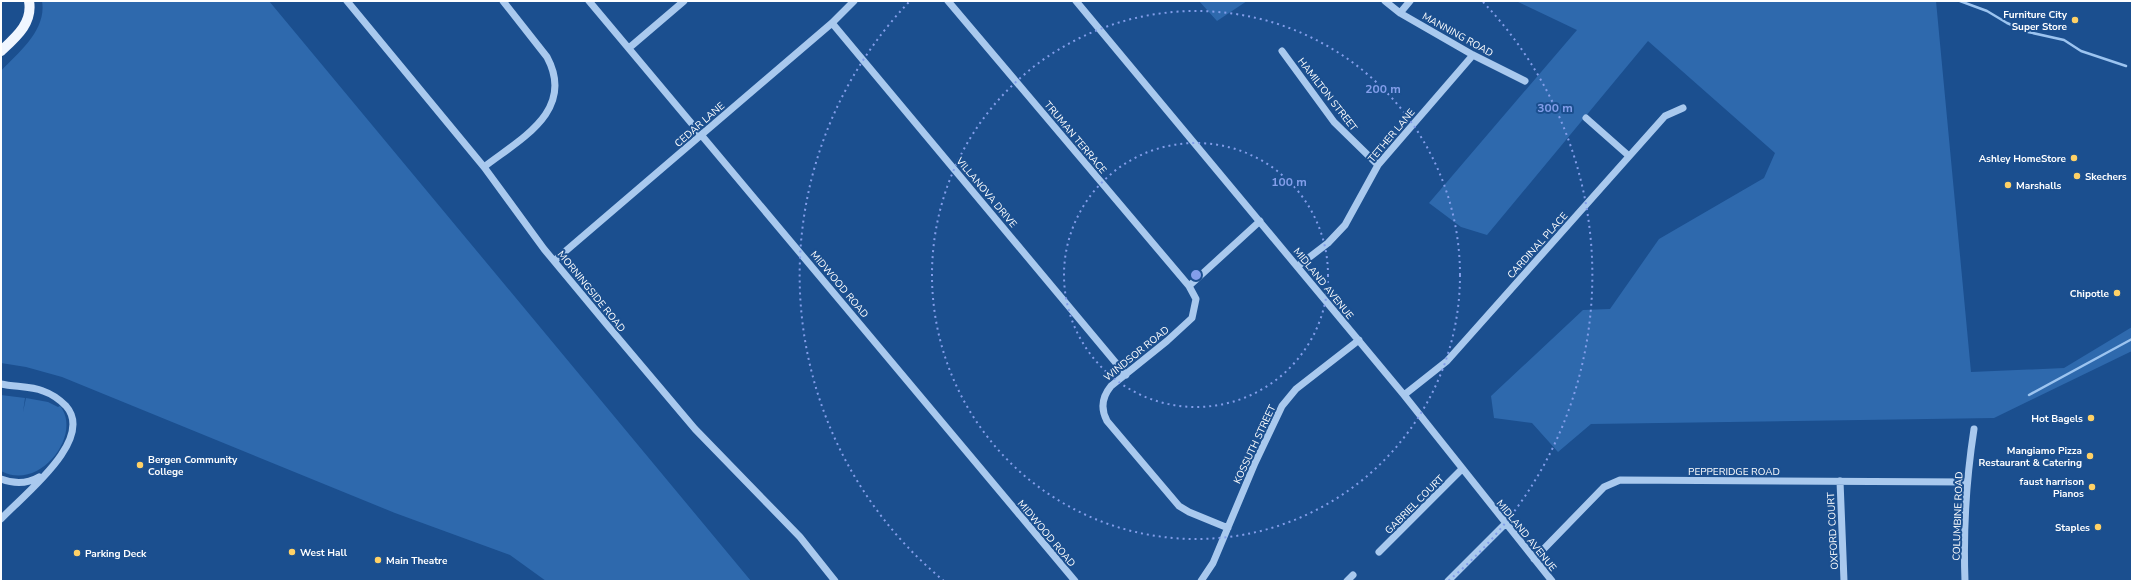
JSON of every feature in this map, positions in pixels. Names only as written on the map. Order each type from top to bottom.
[{"type":"main road","points":[[1,51],[21,31],[28,20],[31,10],[29,1]]},
{"type":"street","name":"MORNINGSIDE ROAD","points":[[347,1],[484,168],[554,261],[695,429],[800,537],[836,581]]},
{"type":"street","points":[[484,168],[545,117],[554,98],[556,86],[552,66],[547,57],[503,1]]},
{"type":"street","name":"MIDWOOD ROAD","points":[[589,1],[1074,581]]},
{"type":"street","points":[[628,48],[684,1]]},
{"type":"street","name":"CEDAR LANE","points":[[554,261],[832,23],[854,1]]},
{"type":"street","name":"TRUMAN TERRACE","points":[[948,1],[1189,286]]},
{"type":"street","name":"MIDLAND AVENUE","points":[[1076,1],[1404,395],[1534,559],[1548,580]]},
{"type":"street","name":"MANNING ROAD","points":[[1385,1],[1400,13],[1473,55],[1525,81]]},
{"type":"street","points":[[1400,13],[1410,1]]},
{"type":"street","name":"VILLANOVA DRIVE","points":[[832,23],[1126,375]]},
{"type":"street","name":"HAMILTON STREET","points":[[1282,51],[1334,122],[1378,165]]},
{"type":"street","name":"TETHER LANE","points":[[1298,266],[1328,243],[1345,225],[1378,165],[1473,55]]},
{"type":"street","name":"CARDINAL PLACE","points":[[1404,395],[1447,361],[1665,116],[1683,108]]},
{"type":"street","points":[[1586,118],[1630,156]]},
{"type":"street","points":[[1189,286],[1260,221]]},
{"type":"street","name":"WINDSOR ROAD","points":[[1189,286],[1196,299],[1192,318],[1126,375],[1111,386],[1106,392],[1102,407],[1107,421],[1178,506],[1228,528]]},
{"type":"street","name":"KOSSUTH STREET","points":[[1201,581],[1213,563],[1254,463],[1282,406],[1296,389],[1359,340]]},
{"type":"street","points":[[1,384],[43,390],[60,400],[68,409],[72,417],[72,430],[69,443],[46,473],[1,519]]},
{"type":"street","points":[[1,390],[14,387]]},
{"type":"street","name":"COLUMBINE ROAD","points":[[1965,581],[1964,536],[1966,482],[1974,429]]},
{"type":"street","name":"GABRIEL COURT","points":[[1380,552],[1462,469]]},
{"type":"street","points":[[1,479],[17,483],[31,482],[46,473]]},
{"type":"street","name":"PEPPERIDGE ROAD","points":[[1534,559],[1604,487],[1620,480],[1966,482]]},
{"type":"street","name":"OXFORD COURT","points":[[1840,481],[1844,581]]},
{"type":"street","points":[[1448,581],[1505,524]]},
{"type":"street","points":[[1347,581],[1353,575]]},
{"type":"shaded area","points":[[42,1],[269,1],[751,581],[546,581],[510,555],[395,513],[62,377],[26,367],[1,363],[1,71],[30,40],[36,31],[42,12]]},
{"type":"shaded area","points":[[1199,1],[1247,1],[1217,21]]},
{"type":"shaded area","points":[[1516,1],[1936,1],[1971,372],[2064,368],[2132,327],[2132,351],[1994,418],[1591,424],[1558,452],[1532,423],[1494,418],[1491,396],[1583,310],[1610,309],[1659,239],[1764,178],[1775,153],[1648,41],[1487,235],[1461,227],[1429,203],[1577,30]]},
{"type":"shaded area","points":[[1,395],[25,398],[23,412],[26,398],[48,402],[58,407],[60,406],[66,418],[66,431],[62,444],[54,457],[43,467],[30,474],[16,475],[1,471]]},
{"type":"waterway","points":[[1960,1],[1987,11],[2007,23],[2028,32],[2064,40],[2081,51],[2126,66]]},
{"type":"waterway","points":[[2029,395],[2132,339]]},
{"type":"place","name":"Furniture City Super Store","points":[[2075,20]]},
{"type":"place","name":"Ashley HomeStore","points":[[2074,158]]},
{"type":"place","name":"Skechers","points":[[2077,176]]},
{"type":"place","name":"Marshalls","points":[[2008,185]]},
{"type":"place","name":"Chipotle","points":[[2117,293]]},
{"type":"place","name":"Hot Bagels","points":[[2091,418]]},
{"type":"place","name":"Mangiamo Pizza Restaurant & Catering","points":[[2090,456]]},
{"type":"place","name":"Bergen Community College","points":[[140,465]]},
{"type":"place","name":"faust harrison Pianos","points":[[2092,487]]},
{"type":"place","name":"Staples","points":[[2098,527]]},
{"type":"place","name":"West Hall","points":[[292,552]]},
{"type":"place","name":"Parking Deck","points":[[77,553]]},
{"type":"place","name":"Main Theatre","points":[[378,560]]}]
